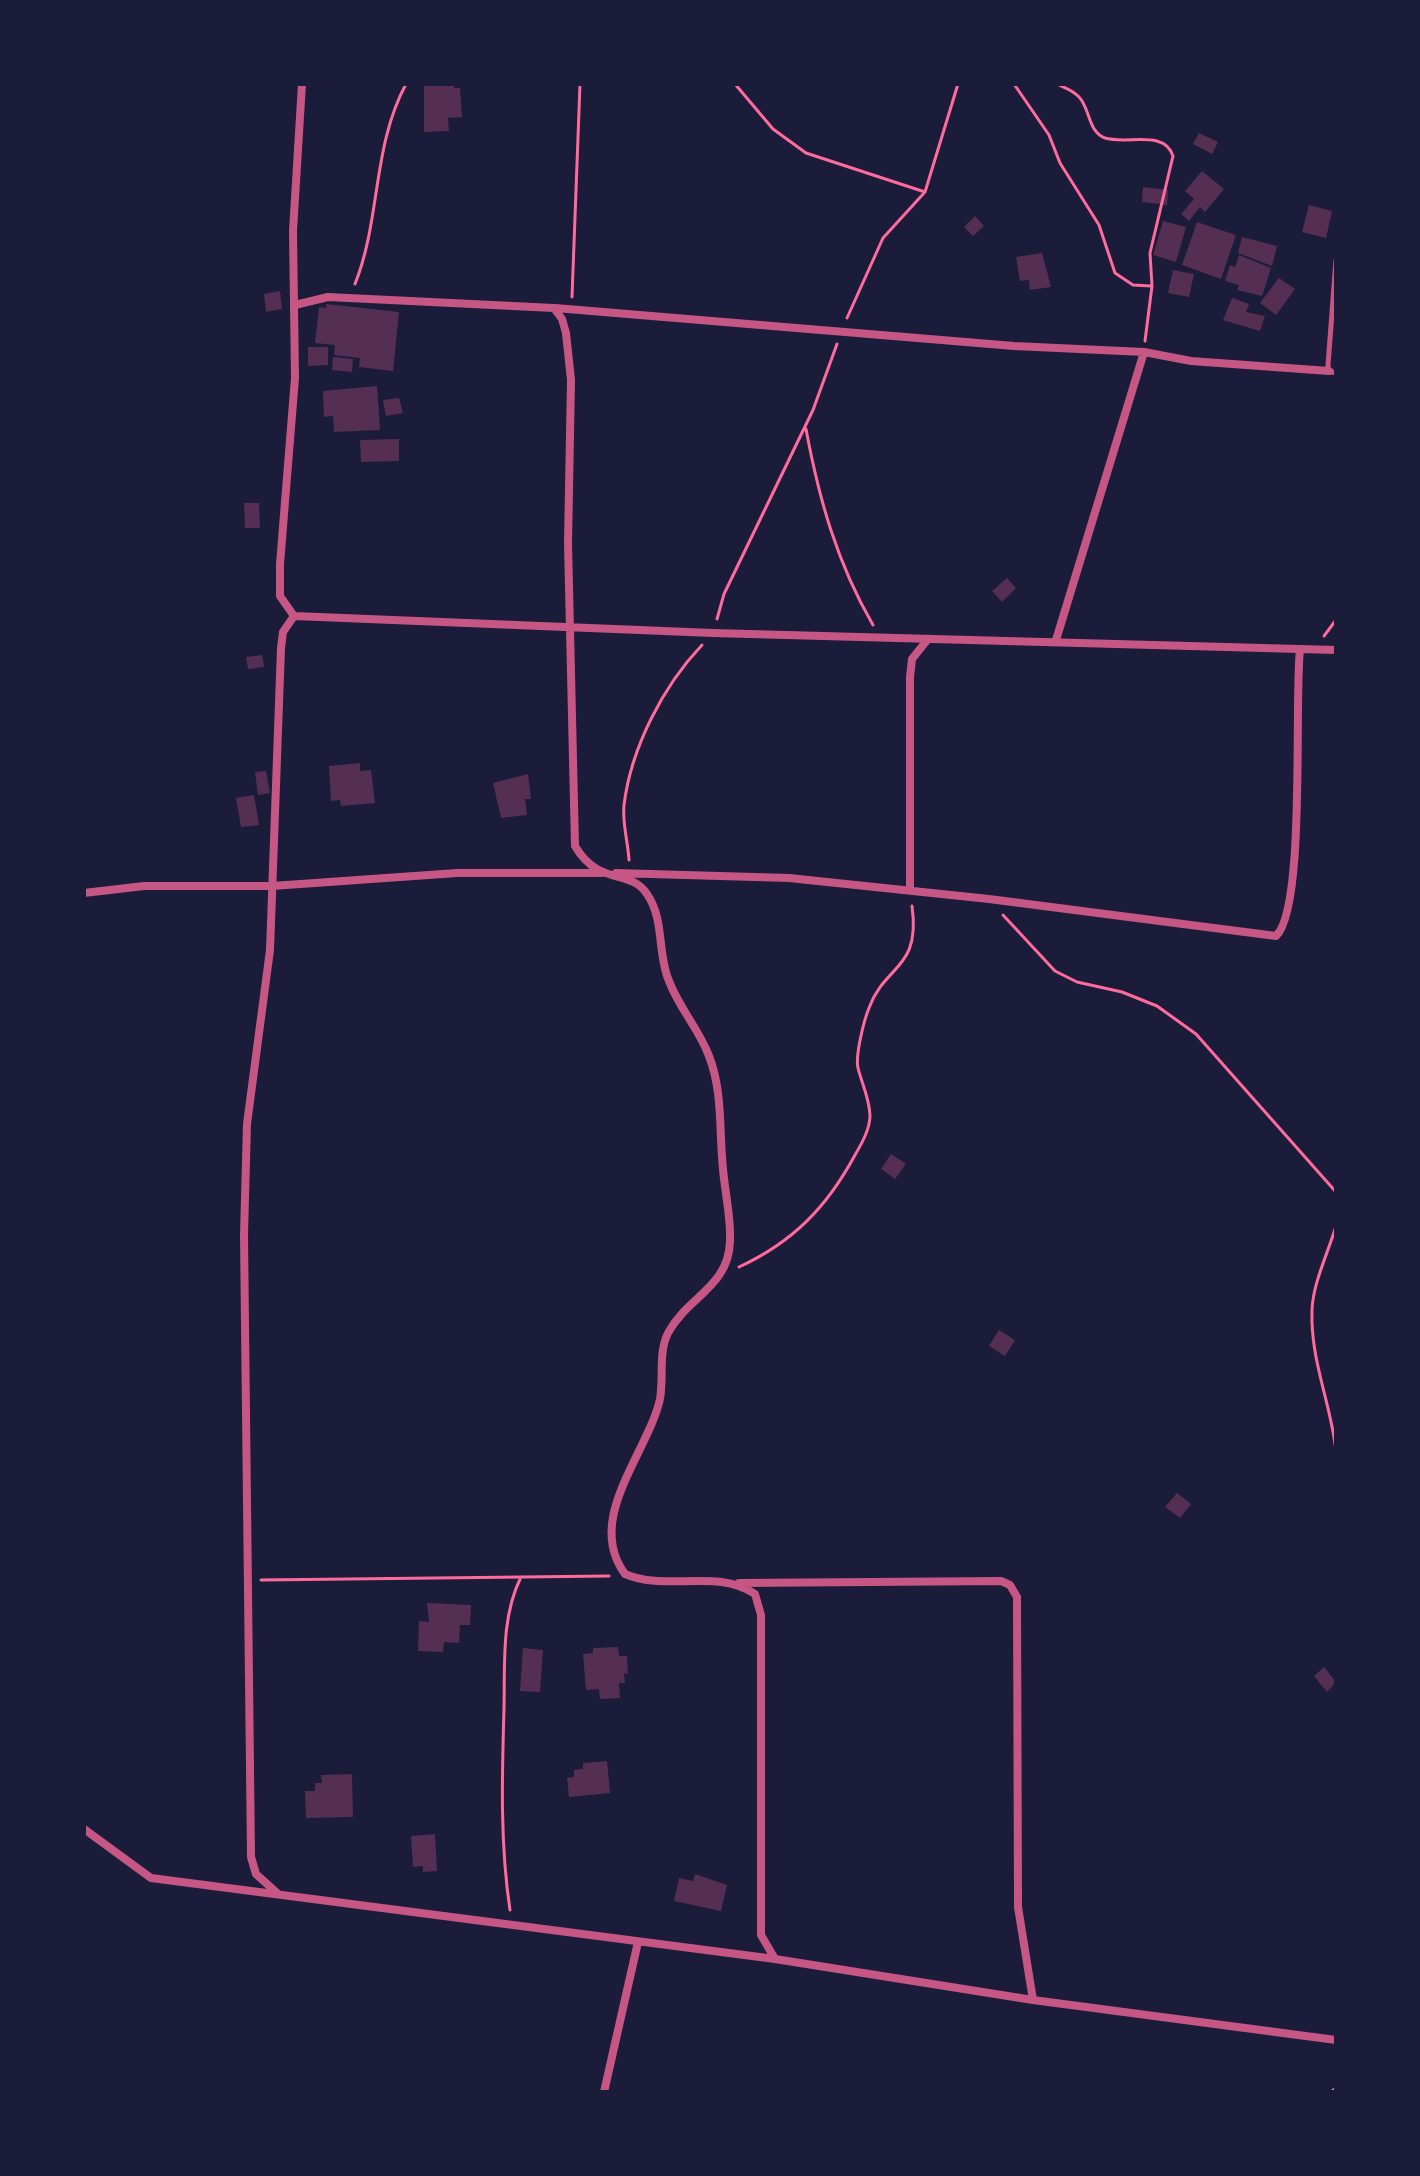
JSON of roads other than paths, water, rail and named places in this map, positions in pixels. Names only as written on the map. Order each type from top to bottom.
[{"type":"street","points":[[294,616],[280,596],[280,564],[295,378],[293,231],[302,84]]},
{"type":"street","points":[[295,305],[313,299],[349,298],[570,309],[1014,346],[1144,352],[1191,361],[1333,372]]},
{"type":"street","points":[[554,308],[566,333],[571,380],[570,625],[575,846],[583,859],[600,873],[637,884],[649,896],[656,911],[668,981],[701,1037],[715,1073],[730,1232],[728,1263],[721,1276],[678,1319],[663,1348],[660,1397],[613,1518],[612,1547],[625,1574],[639,1580],[739,1583],[1001,1581],[1010,1585],[1017,1597],[1018,1907],[1033,2000]]},
{"type":"street","points":[[1056,640],[1144,352]]},
{"type":"street","points":[[294,616],[713,633],[1336,650]]},
{"type":"street","points":[[277,1893],[256,1874],[251,1857],[243,1321],[247,1124],[270,950],[281,648],[283,632],[294,616]]},
{"type":"street","points":[[910,890],[910,677],[912,659],[928,639]]},
{"type":"street","points":[[84,893],[199,883],[272,886],[444,874],[630,873],[789,878],[989,899],[1232,933],[1279,934],[1285,923],[1293,870],[1300,649]]},
{"type":"street","points":[[739,1583],[755,1594],[761,1615],[761,1935],[775,1959]]},
{"type":"street","points":[[84,1829],[151,1878],[512,1923],[775,1959],[1033,2000],[1336,2040]]},
{"type":"street","points":[[604,2092],[638,1942]]},
{"type":"lane","points":[[1333,372],[1336,260]]}]
